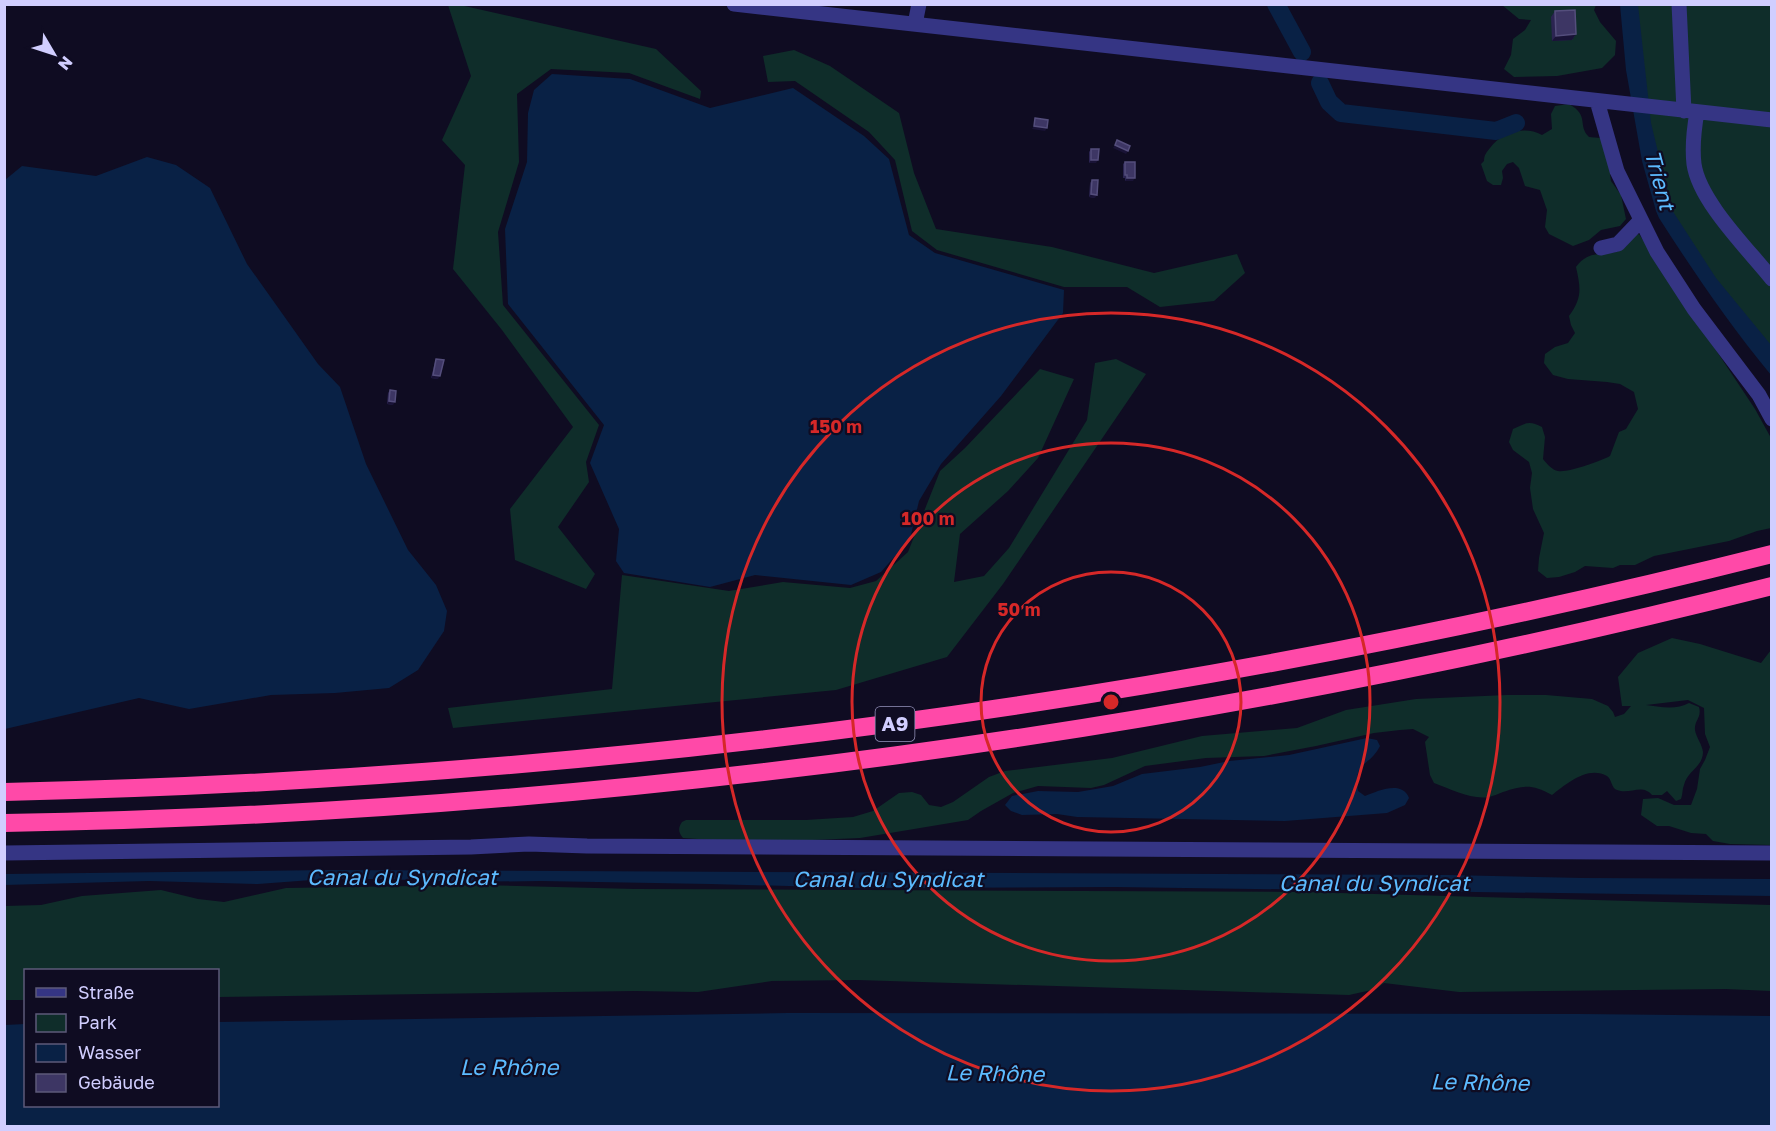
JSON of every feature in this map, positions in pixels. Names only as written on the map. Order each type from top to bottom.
[{"type":"highway","name":"A9","points":[[4,792],[200,786],[393,775],[618,756],[830,733],[1112,692],[1334,652],[1562,604],[1772,554]]},
{"type":"highway","name":"A9","points":[[4,823],[181,818],[409,805],[749,774],[948,748],[1161,714],[1393,672],[1629,620],[1772,585]]},
{"type":"street","points":[[734,4],[1772,120]]},
{"type":"street","points":[[915,24],[919,4]]},
{"type":"street","points":[[1679,4],[1694,164],[1700,183],[1719,214],[1772,279]]},
{"type":"street","points":[[1603,101],[1617,171],[1641,220],[1675,282],[1759,395],[1772,419]]},
{"type":"street","points":[[1601,248],[1618,244],[1641,220]]},
{"type":"street","points":[[4,853],[471,847],[529,844],[1772,853]]},
{"type":"green space","points":[[448,5],[460,5],[656,49],[701,91],[700,99],[629,73],[551,69],[517,94],[519,162],[498,232],[503,305],[599,425],[586,462],[589,482],[558,527],[595,574],[586,589],[515,560],[510,509],[573,427],[502,330],[453,269],[465,165],[442,140],[471,76]]},
{"type":"green space","points":[[1502,5],[1596,5],[1594,10],[1600,22],[1616,41],[1615,55],[1602,68],[1557,76],[1514,77],[1504,69],[1511,55],[1513,39],[1525,30],[1531,20],[1519,19]]},
{"type":"green space","points":[[1631,5],[1771,5],[1771,360],[1668,209],[1642,121]]},
{"type":"green space","points":[[794,50],[830,66],[899,113],[914,173],[936,229],[1052,247],[1154,273],[1237,254],[1245,273],[1214,301],[1160,307],[1127,287],[1064,287],[937,250],[912,231],[895,160],[869,132],[795,81],[768,82],[763,56]]},
{"type":"green space","points":[[1569,104],[1579,113],[1589,137],[1600,138],[1613,149],[1615,159],[1610,174],[1611,181],[1621,195],[1626,219],[1620,226],[1601,230],[1589,240],[1573,246],[1549,234],[1545,227],[1547,210],[1540,190],[1525,186],[1519,168],[1513,162],[1507,164],[1502,171],[1501,185],[1493,185],[1487,181],[1481,164],[1490,148],[1500,138],[1521,131],[1542,135],[1552,129],[1551,114],[1555,106]]},
{"type":"green space","points":[[1639,234],[1755,409],[1771,438],[1771,528],[1729,541],[1654,556],[1635,565],[1620,565],[1613,568],[1585,566],[1575,572],[1547,578],[1538,571],[1544,533],[1533,509],[1530,488],[1532,473],[1529,462],[1513,450],[1509,442],[1513,429],[1521,425],[1531,423],[1542,427],[1545,437],[1543,459],[1558,471],[1576,468],[1610,456],[1619,432],[1626,429],[1638,409],[1634,392],[1620,384],[1568,379],[1553,375],[1544,363],[1545,354],[1555,347],[1568,343],[1575,333],[1569,316],[1579,293],[1576,267],[1588,257],[1619,251],[1627,245],[1632,236]]},
{"type":"green space","points":[[1116,359],[1146,374],[1003,584],[947,657],[836,690],[453,728],[448,708],[612,689],[622,575],[729,591],[783,582],[850,588],[876,581],[908,552],[940,471],[1040,369],[1074,379],[1038,458],[1008,491],[960,534],[954,582],[984,576],[1009,548],[1087,420],[1095,363]]},
{"type":"green space","points":[[1672,638],[1761,663],[1771,650],[1771,845],[1730,844],[1713,841],[1706,834],[1691,833],[1669,826],[1657,826],[1641,815],[1643,799],[1658,798],[1674,805],[1691,805],[1697,789],[1700,769],[1710,747],[1705,734],[1704,708],[1688,700],[1646,705],[1674,707],[1689,703],[1699,707],[1700,714],[1695,730],[1703,752],[1702,757],[1686,780],[1681,799],[1676,801],[1667,791],[1662,795],[1652,795],[1640,789],[1617,790],[1607,776],[1600,773],[1578,777],[1552,795],[1528,787],[1482,798],[1468,795],[1434,783],[1430,775],[1425,742],[1429,737],[1413,729],[1374,733],[1264,756],[1206,758],[1145,766],[1104,785],[1091,788],[1038,786],[1013,793],[968,820],[860,838],[790,841],[712,840],[683,838],[679,832],[682,822],[686,820],[806,820],[853,817],[873,811],[899,793],[912,792],[921,795],[929,805],[941,807],[953,802],[989,777],[1005,771],[1112,758],[1202,736],[1297,728],[1346,710],[1416,699],[1546,695],[1592,699],[1608,706],[1615,717],[1624,714],[1631,706],[1622,706],[1618,677],[1638,653]]},
{"type":"green space","points":[[478,885],[635,889],[1304,892],[1771,905],[1771,991],[1726,989],[1459,992],[1384,983],[1376,989],[1349,995],[857,980],[772,981],[698,992],[219,997],[219,969],[24,969],[24,1000],[5,1000],[5,906],[41,905],[82,896],[161,890],[198,899],[224,902],[286,888]]},
{"type":"water","name":"Trient","points":[[1620,5],[1638,5],[1651,123],[1672,210],[1716,278],[1771,345],[1771,375],[1713,298],[1672,239],[1656,211],[1642,161],[1626,70]]},
{"type":"water","points":[[552,74],[630,79],[710,108],[793,88],[864,136],[889,159],[909,235],[935,253],[1064,290],[1063,313],[1001,396],[941,464],[919,501],[910,539],[881,572],[851,585],[755,575],[710,587],[624,573],[616,561],[619,529],[590,463],[604,425],[508,304],[505,229],[527,162],[528,113],[534,90]]},
{"type":"water","points":[[147,157],[176,165],[210,188],[247,264],[318,364],[340,387],[366,464],[408,550],[436,585],[447,611],[444,631],[418,670],[389,688],[271,695],[189,709],[139,698],[5,729],[5,180],[22,166],[96,176]]},
{"type":"water","points":[[1367,738],[1377,740],[1380,746],[1360,769],[1357,781],[1358,791],[1365,796],[1395,788],[1401,789],[1409,798],[1405,805],[1387,813],[1285,821],[1077,817],[1057,814],[1022,815],[1011,811],[1005,805],[1012,796],[1038,791],[1078,792],[1113,786],[1142,774],[1289,755]]},
{"type":"water","name":"Canal du Syndicat","points":[[328,870],[1449,875],[1771,879],[1772,896],[1115,887],[862,888],[384,879],[325,879],[258,884],[149,881],[4,885],[5,874]]},
{"type":"water","name":"Le Rhône","points":[[788,1013],[1771,1016],[1771,1126],[5,1126],[5,1025],[24,1024],[24,1107],[219,1107],[219,1022]]},
{"type":"building","points":[[1575,10],[1576,34],[1556,36],[1555,11]]},
{"type":"building","points":[[1035,118],[1048,120],[1047,128],[1034,126]]},
{"type":"building","points":[[1117,140],[1130,146],[1128,151],[1115,145]]},
{"type":"building","points":[[1091,149],[1099,149],[1098,160],[1091,160]]},
{"type":"building","points":[[1125,162],[1135,162],[1135,178],[1127,178],[1125,175]]},
{"type":"building","points":[[1092,180],[1098,180],[1097,195],[1091,194]]},
{"type":"building","points":[[436,359],[444,360],[440,376],[433,375]]},
{"type":"building","points":[[390,390],[396,391],[395,402],[389,401]]},
{"type":"waterway","points":[[1276,4],[1302,52]]},
{"type":"waterway","points":[[1320,83],[1329,102],[1341,113],[1496,131],[1516,123]]}]
